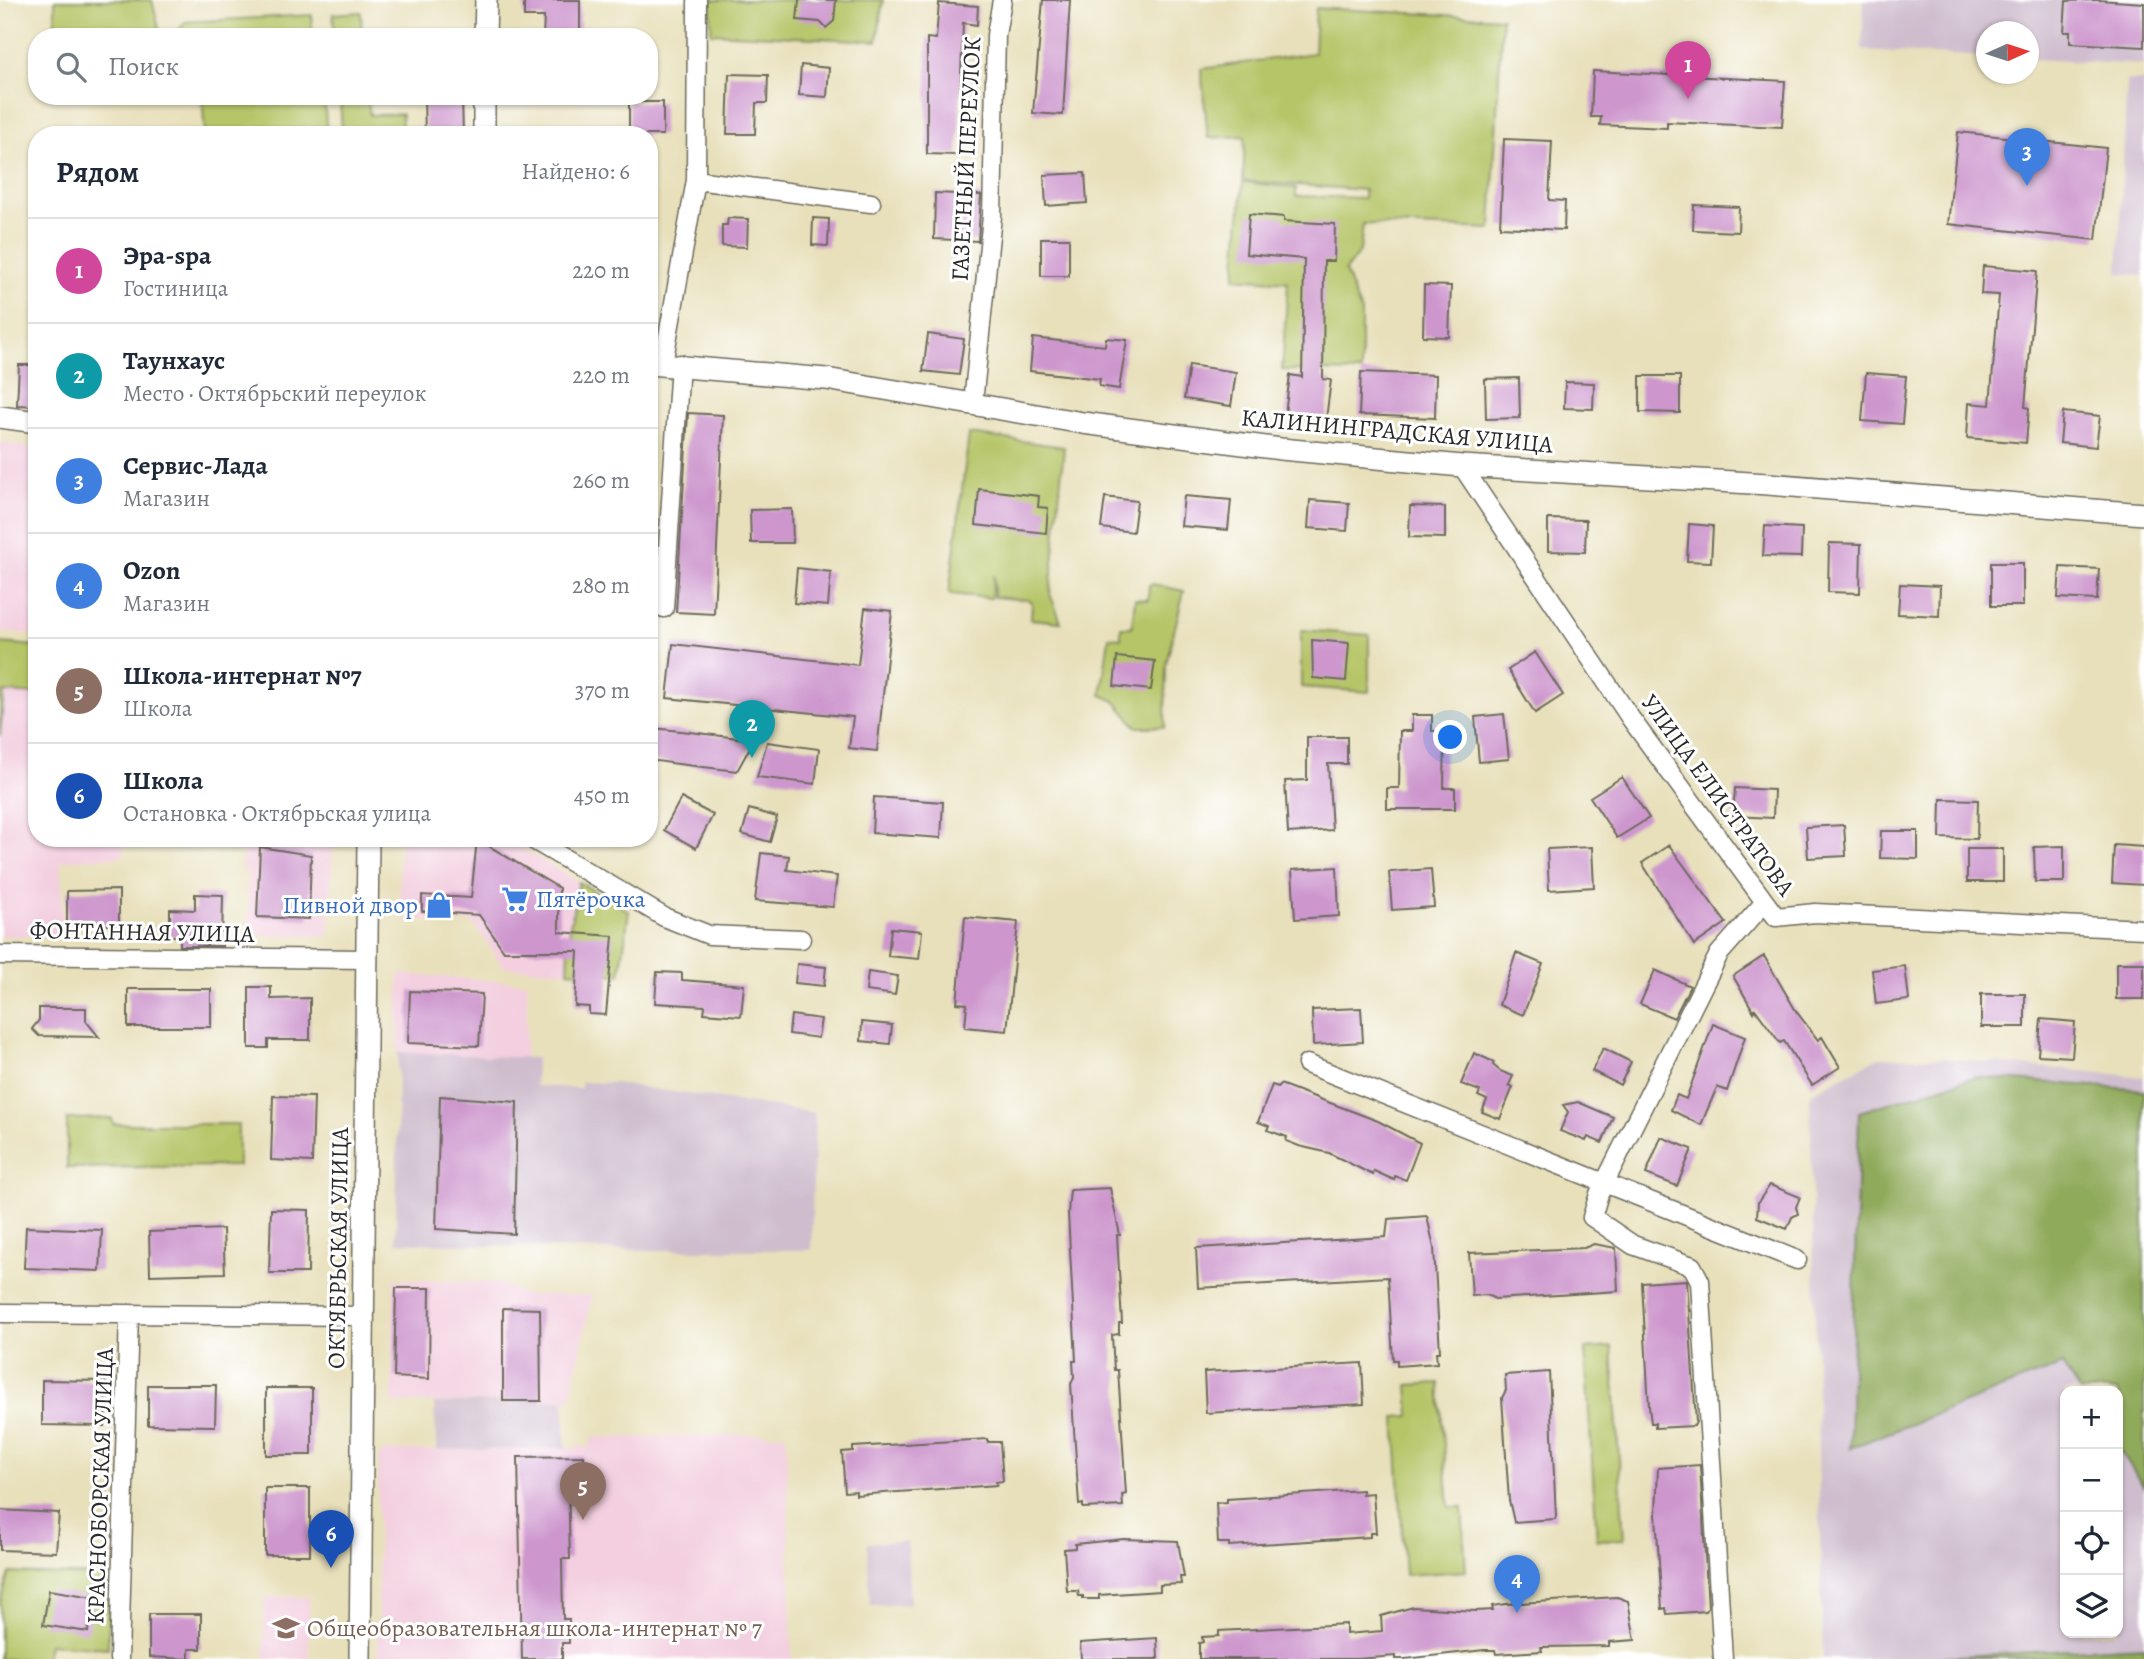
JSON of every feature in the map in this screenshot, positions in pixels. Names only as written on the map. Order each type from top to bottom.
[{"type":"street","points":[[485,28],[486,0]]},
{"type":"street","points":[[664,608],[664,364],[695,180],[697,0]]},
{"type":"street","name":"ГАЗЕТНЫЙ ПЕРЕУЛОК","points":[[973,403],[992,216],[996,35],[1002,0]]},
{"type":"street","points":[[484,105],[484,126]]},
{"type":"street","points":[[695,180],[871,203]]},
{"type":"street","name":"КАЛИНИНГРАДСКАЯ УЛИЦА","points":[[664,364],[826,379],[1083,423],[1282,449],[1462,466],[1769,484],[2144,514]]},
{"type":"street","points":[[0,417],[28,421]]},
{"type":"street","name":"УЛИЦА ЕЛИСТРАТОВА","points":[[1462,466],[1631,719],[1776,917],[1815,914],[2144,929]]},
{"type":"street","name":"ОКТЯБРЬСКАЯ УЛИЦА","points":[[360,1659],[368,847]]},
{"type":"street","points":[[545,847],[664,917],[709,935],[801,939]]},
{"type":"street","points":[[1724,1659],[1700,1281],[1692,1266],[1633,1245],[1592,1217],[1719,954],[1765,902]]},
{"type":"street","name":"ФОНТАННАЯ УЛИЦА","points":[[0,954],[367,959]]},
{"type":"street","points":[[1307,1064],[1797,1261]]},
{"type":"street","points":[[0,1313],[363,1317]]},
{"type":"street","name":"КРАСНОБОРСКАЯ УЛИЦА","points":[[120,1659],[129,1314]]},
{"type":"shaded area","points":[[1864,0],[2144,0],[2144,65],[2039,60],[2039,21],[1976,21],[1976,56],[1862,50]]},
{"type":"shaded area","points":[[2127,80],[2144,81],[2144,276],[2118,273]]},
{"type":"shaded area","points":[[0,442],[28,447],[28,634],[0,632]]},
{"type":"shaded area","points":[[3,692],[28,693],[28,847],[124,847],[123,856],[61,861],[63,936],[0,936],[0,736]]},
{"type":"shaded area","points":[[243,847],[333,847],[329,936],[248,935],[248,871],[242,870]]},
{"type":"shaded area","points":[[400,847],[519,847],[579,882],[570,926],[568,971],[504,967],[473,923],[399,918]]},
{"type":"shaded area","points":[[399,974],[528,983],[525,1058],[398,1052]]},
{"type":"shaded area","points":[[398,1052],[536,1058],[535,1086],[581,1088],[581,1082],[613,1083],[815,1113],[811,1250],[601,1250],[396,1242]]},
{"type":"shaded area","points":[[1879,1057],[1943,1058],[2144,1077],[2144,1659],[1823,1659],[1810,1099],[1812,1093]]},
{"type":"shaded area","points":[[394,1279],[502,1283],[524,1295],[592,1295],[570,1400],[392,1403]]},
{"type":"shaded area","points":[[564,1400],[566,1448],[437,1450],[434,1403]]},
{"type":"shaded area","points":[[786,1434],[792,1659],[378,1659],[378,1457],[385,1451],[590,1447],[590,1438]]},
{"type":"shaded area","points":[[907,1541],[910,1604],[870,1606],[867,1543]]},
{"type":"shaded area","name":"Общеобразовательная школа-интернат № 7","points":[[264,1597],[309,1597],[309,1659],[264,1659]]},
{"type":"green space","points":[[55,0],[152,0],[159,28],[55,28]]},
{"type":"green space","points":[[711,0],[883,0],[877,41],[711,33]]},
{"type":"green space","points":[[1316,8],[1502,18],[1491,229],[1363,224],[1360,251],[1345,271],[1361,312],[1361,372],[1282,370],[1288,282],[1235,278],[1243,182],[1296,188],[1296,196],[1364,198],[1364,190],[1243,181],[1245,136],[1208,138],[1201,69],[1314,53]]},
{"type":"green space","points":[[361,12],[362,28],[334,28],[333,14]]},
{"type":"green space","points":[[312,15],[312,28],[180,28],[185,22]]},
{"type":"green space","points":[[203,105],[325,105],[326,126],[204,126]]},
{"type":"green space","points":[[340,105],[368,105],[370,115],[402,114],[401,126],[342,126]]},
{"type":"green space","points":[[969,434],[1064,447],[1050,594],[1061,622],[1031,619],[1032,603],[1028,600],[994,597],[994,575],[991,598],[949,594]]},
{"type":"green space","points":[[1149,585],[1184,591],[1166,664],[1165,727],[1137,727],[1115,701],[1101,695],[1109,637],[1121,638],[1121,627],[1132,627],[1135,599],[1148,600]]},
{"type":"green space","points":[[1301,630],[1369,635],[1369,692],[1301,687]]},
{"type":"green space","points":[[0,643],[28,645],[28,693],[4,692],[0,736]]},
{"type":"green space","points":[[579,882],[629,911],[620,975],[568,971],[570,926]]},
{"type":"green space","points":[[1975,1077],[2144,1090],[2144,1487],[2123,1456],[2123,1386],[2077,1386],[2062,1365],[1850,1448],[1859,1112]]},
{"type":"green space","points":[[112,1118],[113,1124],[238,1124],[238,1166],[67,1168],[67,1119]]},
{"type":"green space","points":[[1612,1347],[1624,1539],[1597,1540],[1585,1349]]},
{"type":"green space","points":[[1439,1383],[1449,1507],[1462,1507],[1466,1571],[1405,1575],[1395,1417],[1410,1416],[1408,1385]]},
{"type":"green space","points":[[10,1573],[110,1576],[108,1648],[49,1644],[46,1659],[0,1659],[0,1603]]},
{"type":"green space","points":[[2144,1646],[2144,1659],[1941,1657]]},
{"type":"building","points":[[524,0],[580,0],[580,28],[543,28],[544,17],[524,17]]},
{"type":"building","points":[[799,0],[836,0],[834,21],[826,28],[820,22],[797,20]]},
{"type":"building","points":[[1043,0],[1070,0],[1063,115],[1033,113]]},
{"type":"building","points":[[2066,1],[2144,3],[2144,47],[2070,43],[2070,32],[2064,32]]},
{"type":"building","points":[[939,3],[978,6],[977,25],[963,23],[958,155],[927,154],[927,38],[936,39]]},
{"type":"building","points":[[801,65],[829,68],[827,97],[799,95]]},
{"type":"building","points":[[1593,71],[1785,81],[1782,127],[1667,122],[1667,128],[1600,125],[1601,117],[1591,117]]},
{"type":"building","points":[[729,74],[768,75],[767,103],[756,103],[755,134],[727,134]]},
{"type":"building","points":[[658,102],[663,102],[663,135],[658,135],[658,126],[629,126],[629,105],[658,105]]},
{"type":"building","points":[[424,105],[462,105],[463,126],[425,126]]},
{"type":"building","points":[[1958,132],[2106,148],[2096,240],[1948,224]]},
{"type":"building","points":[[1504,139],[1552,141],[1549,200],[1565,201],[1564,230],[1500,227]]},
{"type":"building","points":[[1085,173],[1087,203],[1046,206],[1044,175]]},
{"type":"building","points":[[935,193],[981,195],[978,241],[934,239]]},
{"type":"building","points":[[1694,205],[1739,207],[1738,232],[1693,230]]},
{"type":"building","points":[[1249,214],[1284,217],[1284,221],[1335,224],[1334,261],[1324,261],[1323,379],[1331,380],[1326,419],[1285,414],[1290,375],[1302,377],[1304,259],[1246,254]]},
{"type":"building","points":[[728,218],[748,219],[747,247],[722,246],[722,225],[727,225]]},
{"type":"building","points":[[813,218],[829,219],[828,246],[812,245]]},
{"type":"building","points":[[1041,238],[1069,238],[1069,276],[1041,276]]},
{"type":"building","points":[[1983,266],[2037,271],[2025,407],[2029,408],[2026,443],[1967,438],[1969,403],[1990,405],[1999,295],[1981,294]]},
{"type":"building","points":[[1424,285],[1451,286],[1449,337],[1423,336]]},
{"type":"building","points":[[928,334],[964,339],[959,375],[923,371]]},
{"type":"building","points":[[1033,338],[1105,346],[1106,338],[1127,340],[1119,389],[1099,386],[1100,379],[1030,371]]},
{"type":"building","points":[[19,365],[28,365],[28,406],[17,405]]},
{"type":"building","points":[[1189,365],[1236,372],[1231,406],[1184,399]]},
{"type":"building","points":[[1361,372],[1436,375],[1435,418],[1359,415]]},
{"type":"building","points":[[1866,373],[1906,376],[1902,424],[1862,421]]},
{"type":"building","points":[[1640,376],[1680,376],[1680,413],[1640,412]]},
{"type":"building","points":[[1519,378],[1520,418],[1486,419],[1485,379]]},
{"type":"building","points":[[1565,382],[1594,383],[1593,409],[1564,408]]},
{"type":"building","points":[[2063,412],[2100,416],[2096,447],[2060,443]]},
{"type":"building","points":[[688,413],[723,415],[714,614],[676,612]]},
{"type":"building","points":[[979,489],[1039,496],[1038,507],[1048,508],[1046,533],[976,525]]},
{"type":"building","points":[[1184,496],[1231,500],[1228,530],[1181,526]]},
{"type":"building","points":[[1105,497],[1137,501],[1133,532],[1101,528]]},
{"type":"building","points":[[1310,500],[1349,503],[1347,531],[1308,528]]},
{"type":"building","points":[[1410,506],[1445,507],[1445,538],[1409,537]]},
{"type":"building","points":[[792,509],[793,543],[751,543],[750,510]]},
{"type":"building","points":[[1548,519],[1586,520],[1585,552],[1548,551]]},
{"type":"building","points":[[1689,524],[1713,526],[1711,562],[1687,561]]},
{"type":"building","points":[[1765,526],[1802,528],[1801,557],[1763,556]]},
{"type":"building","points":[[1829,543],[1861,544],[1860,593],[1828,592]]},
{"type":"building","points":[[1991,563],[2023,563],[2023,606],[1991,606]]},
{"type":"building","points":[[2060,567],[2099,569],[2097,600],[2058,598]]},
{"type":"building","points":[[797,568],[831,572],[828,606],[794,603]]},
{"type":"building","points":[[1900,584],[1940,586],[1939,616],[1898,614]]},
{"type":"building","points":[[865,608],[892,611],[877,751],[849,748],[853,717],[667,698],[673,644],[858,665]]},
{"type":"building","points":[[1312,640],[1349,643],[1346,681],[1313,678]]},
{"type":"building","points":[[1535,652],[1563,695],[1535,713],[1508,670]]},
{"type":"building","points":[[1117,657],[1155,661],[1151,690],[1114,686]]},
{"type":"building","points":[[1504,714],[1509,759],[1479,762],[1475,717]]},
{"type":"building","points":[[1412,715],[1432,715],[1432,731],[1445,731],[1444,788],[1455,788],[1455,809],[1387,809],[1387,788],[1399,788],[1400,731],[1412,731]]},
{"type":"building","points":[[658,729],[754,740],[737,771],[658,761]]},
{"type":"building","points":[[1307,737],[1347,737],[1347,764],[1328,764],[1332,830],[1288,833],[1285,781],[1307,780]]},
{"type":"building","points":[[767,742],[819,749],[815,784],[757,777]]},
{"type":"building","points":[[1622,777],[1649,818],[1617,838],[1590,797]]},
{"type":"building","points":[[1735,788],[1774,790],[1773,818],[1733,816]]},
{"type":"building","points":[[874,797],[943,802],[941,838],[872,833]]},
{"type":"building","points":[[681,798],[713,815],[696,848],[664,830]]},
{"type":"building","points":[[1941,799],[1978,800],[1977,839],[1940,838]]},
{"type":"building","points":[[749,809],[777,817],[770,842],[742,834]]},
{"type":"building","points":[[1844,825],[1846,856],[1808,858],[1806,827]]},
{"type":"building","points":[[1881,831],[1918,831],[1918,859],[1880,858]]},
{"type":"building","points":[[1669,845],[1726,923],[1694,945],[1642,863]]},
{"type":"building","points":[[2114,845],[2144,847],[2144,885],[2112,883]]},
{"type":"building","points":[[2064,846],[2064,882],[2035,882],[2034,847]]},
{"type":"building","points":[[260,847],[311,855],[309,919],[257,917]]},
{"type":"building","name":"Пятёрочка","points":[[476,847],[490,847],[559,888],[559,932],[613,936],[606,1015],[589,1014],[589,1007],[575,1006],[578,951],[504,951],[479,915],[422,911],[422,895],[471,898]]},
{"type":"building","points":[[1592,847],[1594,887],[1549,890],[1547,849]]},
{"type":"building","points":[[1967,849],[2003,849],[2003,882],[1967,882]]},
{"type":"building","points":[[761,853],[789,856],[787,870],[837,876],[833,907],[755,901]]},
{"type":"building","points":[[1337,867],[1339,916],[1295,919],[1292,870]]},
{"type":"building","points":[[1431,869],[1434,907],[1392,910],[1389,872]]},
{"type":"building","points":[[119,890],[119,925],[67,925],[67,891]]},
{"type":"building","points":[[195,894],[223,895],[222,946],[180,946],[180,936],[170,936],[170,909],[195,910]]},
{"type":"building","points":[[965,917],[1018,922],[1007,1031],[965,1027],[967,1004],[957,1003]]},
{"type":"building","points":[[891,928],[922,931],[919,959],[888,956]]},
{"type":"building","points":[[1516,953],[1543,964],[1523,1015],[1499,1005]]},
{"type":"building","points":[[1764,956],[1796,1011],[1818,1040],[1822,1037],[1840,1067],[1812,1085],[1784,1041],[1780,1043],[1755,1009],[1754,1012],[1733,976]]},
{"type":"building","points":[[2116,963],[2144,963],[2144,999],[2116,999]]},
{"type":"building","points":[[797,964],[826,967],[824,986],[795,983]]},
{"type":"building","points":[[1905,966],[1909,1000],[1876,1004],[1872,970]]},
{"type":"building","points":[[1655,970],[1690,986],[1674,1018],[1640,1004]]},
{"type":"building","points":[[657,972],[682,973],[682,980],[744,985],[741,1016],[704,1013],[705,1006],[655,1003]]},
{"type":"building","points":[[868,972],[898,976],[895,995],[866,991]]},
{"type":"building","points":[[249,987],[271,987],[271,999],[310,998],[310,1040],[268,1040],[268,1048],[249,1048]]},
{"type":"building","points":[[128,989],[211,989],[211,1027],[128,1027]]},
{"type":"building","points":[[410,991],[482,994],[479,1046],[408,1043]]},
{"type":"building","points":[[1981,994],[2025,994],[2025,1027],[1981,1027]]},
{"type":"building","points":[[39,1008],[86,1008],[86,1021],[99,1037],[39,1036],[32,1029],[39,1020]]},
{"type":"building","points":[[1361,1008],[1363,1042],[1313,1045],[1312,1010]]},
{"type":"building","points":[[791,1015],[821,1019],[818,1038],[789,1034]]},
{"type":"building","points":[[2041,1019],[2075,1022],[2072,1057],[2038,1055]]},
{"type":"building","points":[[862,1022],[892,1025],[890,1044],[861,1041]]},
{"type":"building","points":[[1713,1024],[1745,1037],[1727,1091],[1717,1087],[1701,1125],[1671,1110],[1677,1095],[1686,1099]]},
{"type":"building","points":[[1603,1048],[1631,1062],[1620,1085],[1592,1071]]},
{"type":"building","points":[[1474,1053],[1494,1062],[1493,1065],[1500,1071],[1513,1076],[1509,1085],[1513,1087],[1500,1119],[1482,1112],[1487,1100],[1478,1096],[1480,1091],[1461,1084]]},
{"type":"building","points":[[1280,1084],[1378,1121],[1420,1143],[1406,1180],[1395,1176],[1394,1180],[1374,1171],[1373,1175],[1329,1153],[1299,1146],[1286,1141],[1287,1137],[1267,1130],[1269,1126],[1258,1122],[1272,1085],[1278,1087]]},
{"type":"building","points":[[273,1096],[314,1097],[312,1162],[271,1160]]},
{"type":"building","points":[[440,1096],[517,1102],[514,1234],[436,1229]]},
{"type":"building","points":[[1578,1102],[1613,1117],[1602,1143],[1588,1137],[1586,1141],[1560,1131],[1568,1112],[1563,1105]]},
{"type":"building","points":[[1661,1137],[1692,1149],[1677,1186],[1646,1174]]},
{"type":"building","points":[[1770,1185],[1800,1197],[1796,1207],[1798,1214],[1792,1217],[1787,1229],[1757,1217],[1758,1202]]},
{"type":"building","points":[[1110,1188],[1120,1235],[1117,1235],[1122,1323],[1119,1323],[1119,1334],[1112,1335],[1114,1370],[1118,1370],[1126,1494],[1122,1495],[1123,1506],[1083,1508],[1083,1504],[1079,1505],[1071,1384],[1074,1377],[1073,1361],[1076,1361],[1068,1213],[1070,1190]]},
{"type":"building","points":[[271,1209],[309,1210],[308,1273],[269,1273]]},
{"type":"building","points":[[1427,1216],[1434,1248],[1440,1352],[1436,1352],[1437,1363],[1397,1366],[1397,1360],[1393,1360],[1388,1277],[1198,1288],[1196,1248],[1386,1237],[1388,1219]]},
{"type":"building","points":[[26,1227],[102,1230],[100,1271],[24,1268]]},
{"type":"building","points":[[223,1229],[225,1273],[150,1275],[149,1232]]},
{"type":"building","points":[[1594,1244],[1616,1248],[1618,1291],[1495,1299],[1487,1295],[1472,1296],[1469,1253],[1584,1248]]},
{"type":"building","points":[[1687,1280],[1696,1422],[1694,1426],[1655,1428],[1655,1423],[1651,1423],[1649,1407],[1642,1283]]},
{"type":"building","points":[[396,1288],[430,1288],[429,1379],[394,1377]]},
{"type":"building","points":[[503,1308],[540,1309],[541,1401],[503,1401]]},
{"type":"building","points":[[1362,1363],[1364,1404],[1206,1413],[1204,1372]]},
{"type":"building","points":[[1549,1372],[1556,1516],[1555,1519],[1514,1522],[1509,1500],[1502,1398],[1506,1390],[1505,1375]]},
{"type":"building","points":[[42,1380],[106,1381],[105,1426],[42,1425]]},
{"type":"building","points":[[148,1385],[216,1385],[215,1426],[148,1425]]},
{"type":"building","points":[[266,1388],[312,1388],[312,1455],[266,1455]]},
{"type":"building","points":[[988,1439],[988,1442],[1000,1442],[1003,1481],[996,1482],[997,1485],[856,1495],[856,1491],[845,1492],[842,1452],[853,1451],[853,1447]]},
{"type":"building","points":[[584,1456],[585,1482],[568,1482],[570,1559],[562,1559],[563,1619],[569,1619],[569,1643],[562,1643],[562,1659],[522,1659],[518,1457]]},
{"type":"building","points":[[1700,1465],[1708,1608],[1706,1611],[1667,1614],[1666,1608],[1662,1609],[1656,1514],[1658,1468]]},
{"type":"building","points":[[265,1488],[310,1488],[310,1555],[265,1555]]},
{"type":"building","points":[[1362,1490],[1362,1494],[1373,1493],[1376,1533],[1370,1533],[1370,1537],[1229,1546],[1229,1543],[1218,1543],[1216,1503],[1227,1502],[1227,1499]]},
{"type":"building","points":[[0,1510],[59,1513],[56,1552],[0,1550]]},
{"type":"building","points":[[1124,1539],[1178,1541],[1184,1577],[1180,1577],[1181,1584],[1160,1585],[1160,1591],[1099,1595],[1099,1599],[1083,1599],[1078,1591],[1067,1591],[1064,1549],[1075,1548],[1075,1544]]},
{"type":"building","points":[[49,1590],[93,1597],[88,1632],[43,1625]]},
{"type":"building","points":[[1617,1597],[1628,1601],[1635,1640],[1609,1642],[1609,1646],[1541,1647],[1542,1651],[1496,1654],[1495,1650],[1484,1650],[1405,1659],[1395,1659],[1395,1656],[1358,1659],[1199,1659],[1199,1643],[1203,1642],[1202,1637],[1219,1636],[1219,1631],[1346,1624],[1346,1634],[1382,1631],[1381,1616],[1413,1607],[1476,1611],[1493,1610],[1492,1606],[1506,1604]]},
{"type":"building","points":[[149,1614],[201,1614],[201,1649],[189,1649],[189,1659],[149,1657]]},
{"type":"building","points":[[1157,1638],[1158,1659],[1081,1659],[1080,1643]]},
{"type":"place","name":"Эра-spa","points":[[1688,99]]},
{"type":"place","name":"Сервис-Лада","points":[[2027,186]]},
{"type":"place","name":"Таунхаус","points":[[752,758]]},
{"type":"place","name":"Пятёрочка","points":[[515,899]]},
{"type":"place","name":"Пивной двор","points":[[439,905]]},
{"type":"place","name":"Школа-интернат №7","points":[[583,1520]]},
{"type":"place","name":"Школа","points":[[331,1568]]},
{"type":"place","name":"Ozon","points":[[1517,1613]]},
{"type":"place","name":"Общеобразовательная школа-интернат № 7","points":[[286,1628]]}]
